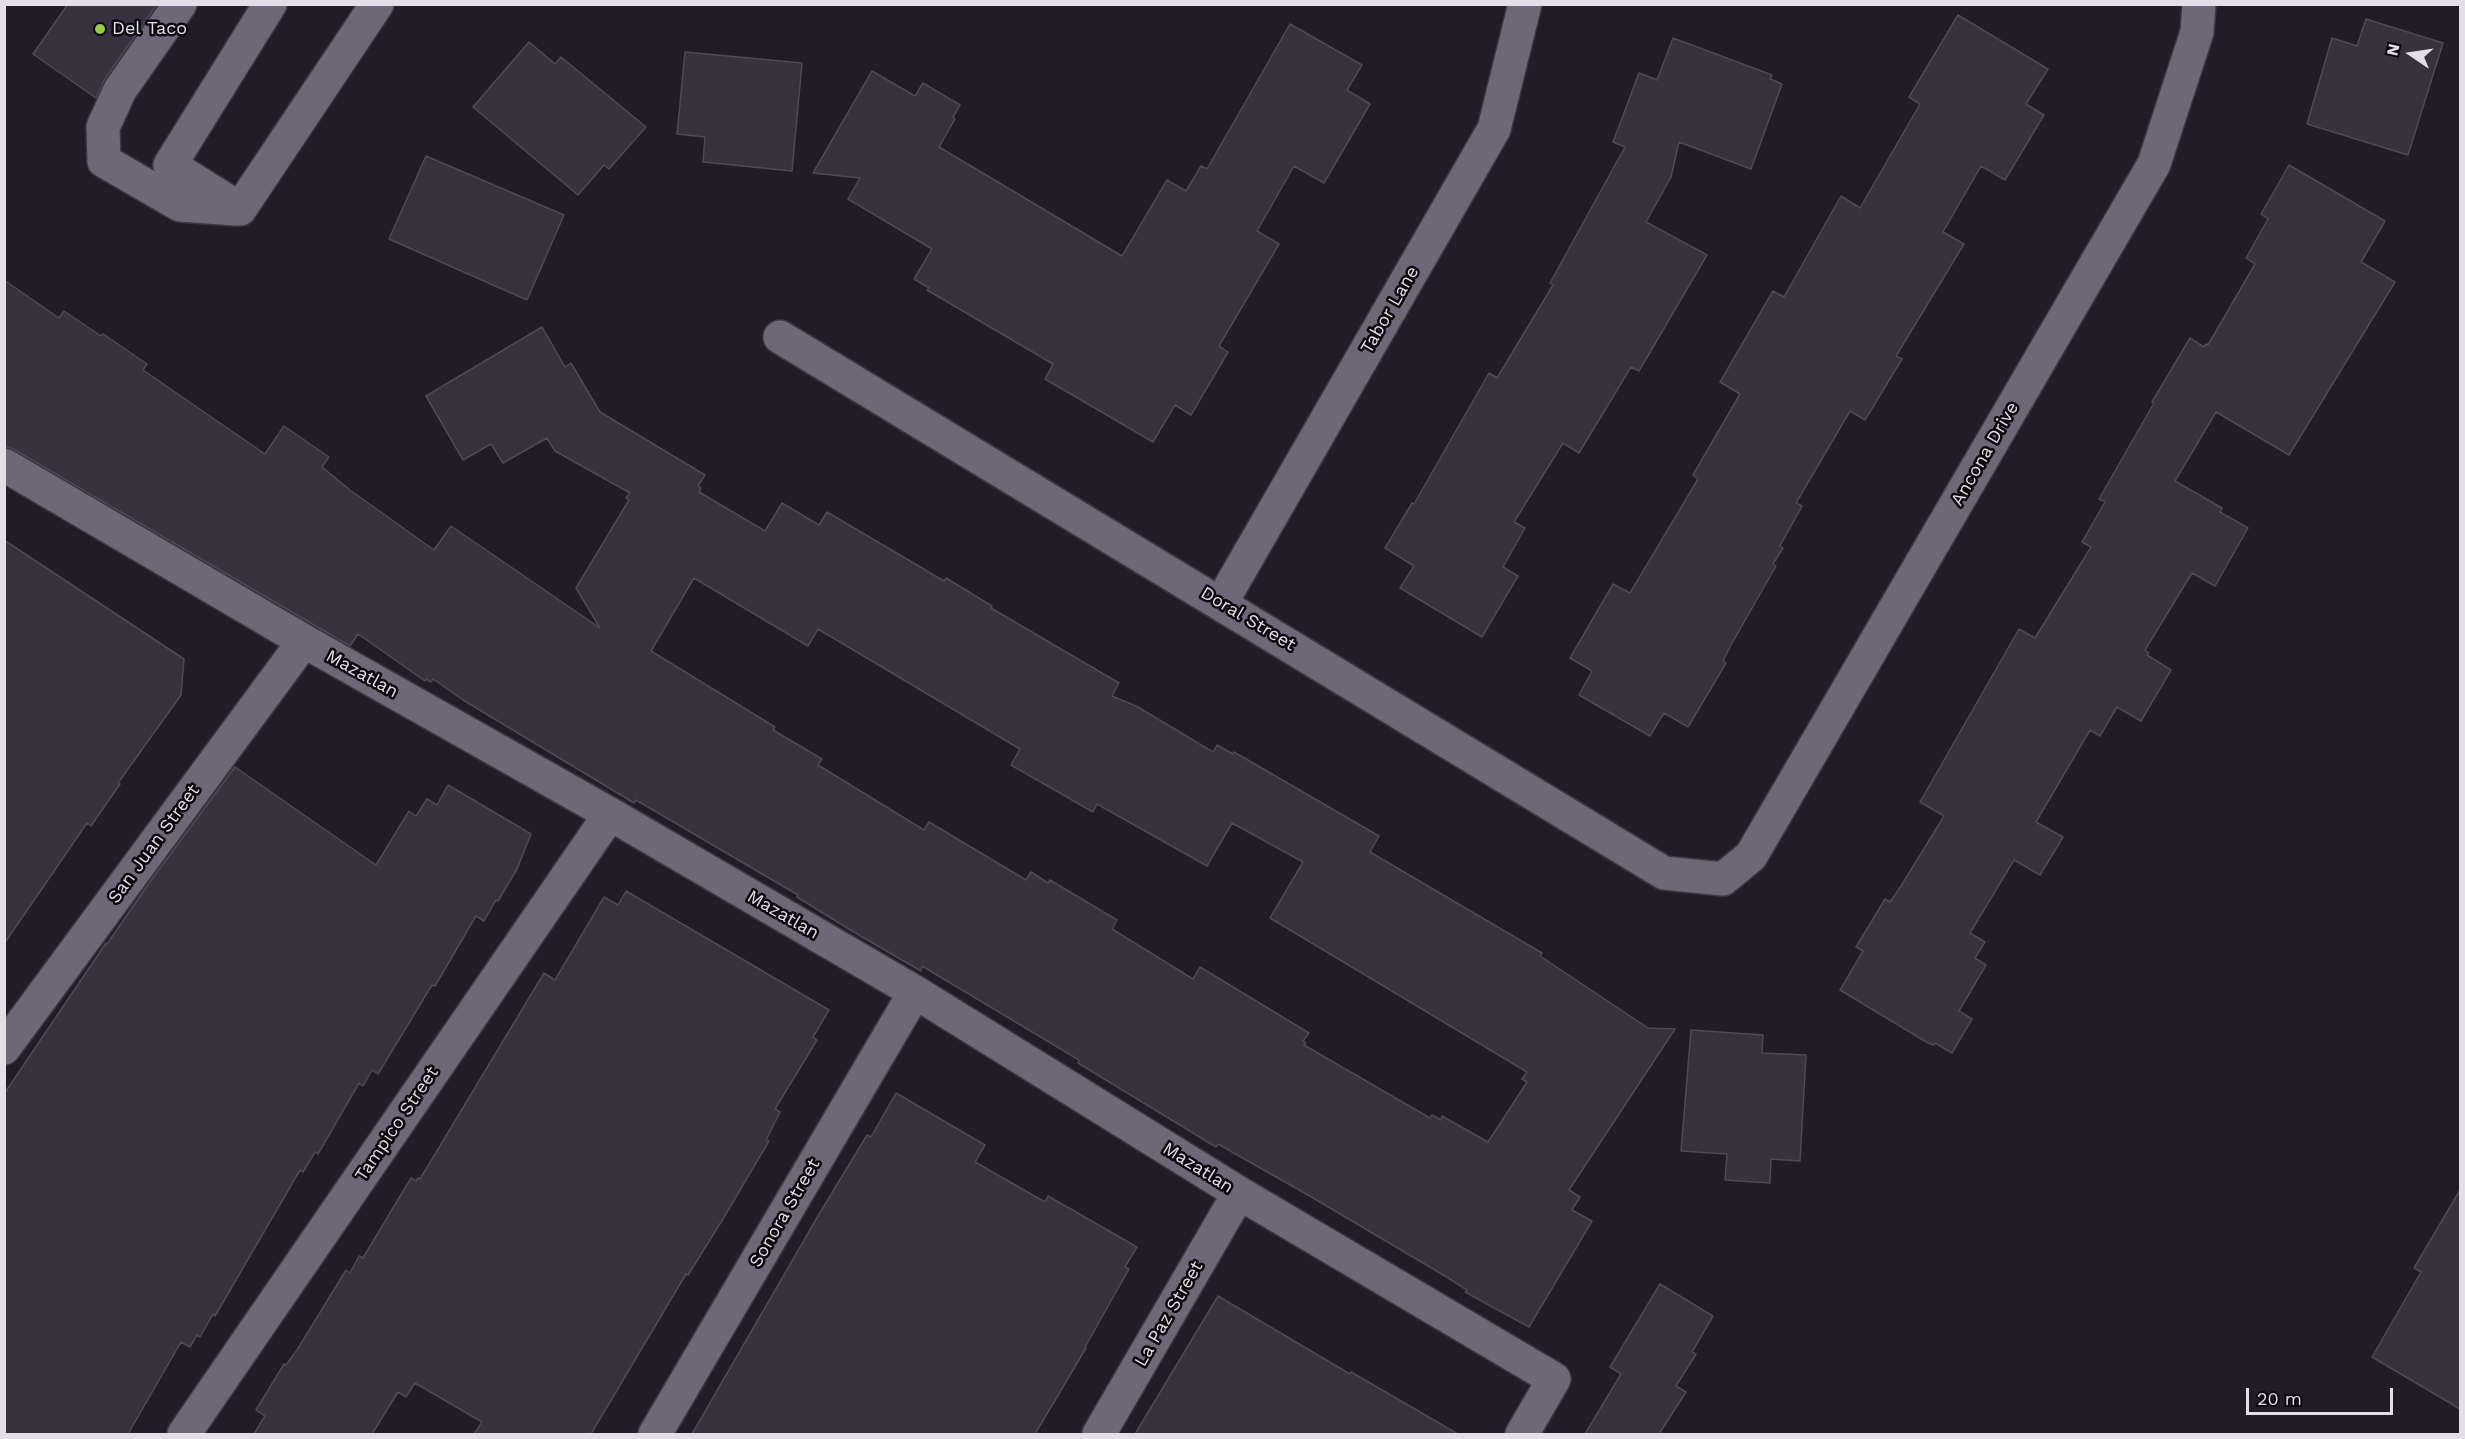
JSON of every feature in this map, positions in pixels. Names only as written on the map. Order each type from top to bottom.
[{"type":"street","points":[[180,4],[120,90],[103,127],[104,161],[180,205],[240,209]]},
{"type":"street","points":[[240,209],[170,165],[270,4]]},
{"type":"street","points":[[240,209],[376,4]]},
{"type":"street","name":"Tabor Lane","points":[[1221,603],[1494,129],[1525,4]]},
{"type":"street","name":"Ancona Drive","points":[[1723,879],[1751,856],[2154,164],[2197,32],[2199,4]]},
{"type":"street","name":"Doral Street","points":[[780,337],[1664,873],[1723,879]]},
{"type":"street","name":"Mazatlan","points":[[4,465],[304,641],[610,814],[915,992],[1239,1193],[1554,1379],[1522,1434]]},
{"type":"street","name":"San Juan Street","points":[[4,1048],[304,641]]},
{"type":"street","name":"Tampico Street","points":[[184,1434],[610,814]]},
{"type":"street","name":"Sonora Street","points":[[655,1434],[915,992]]},
{"type":"street","name":"La Paz Street","points":[[1099,1434],[1239,1193]]},
{"type":"building","name":"Del Taco","points":[[68,4],[157,4],[105,79],[96,98],[33,54]]},
{"type":"building","points":[[1958,15],[2048,69],[2026,104],[2044,115],[2005,180],[1981,166],[1943,232],[1964,244],[1896,356],[1902,359],[1865,420],[1850,411],[1796,503],[1802,506],[1780,546],[1783,548],[1773,564],[1776,566],[1731,645],[1723,661],[1726,663],[1688,727],[1664,713],[1650,736],[1579,695],[1592,671],[1570,658],[1613,584],[1630,593],[1698,479],[1693,475],[1740,394],[1720,382],[1773,291],[1784,297],[1841,196],[1860,208],[1920,104],[1909,97]]},
{"type":"building","points":[[2366,19],[2443,43],[2408,155],[2307,124],[2332,38],[2357,46]]},
{"type":"building","points":[[1290,24],[1362,65],[1347,90],[1370,104],[1324,183],[1294,166],[1257,231],[1279,244],[1219,346],[1228,352],[1191,415],[1175,405],[1153,442],[1045,379],[1053,364],[927,290],[929,288],[914,279],[932,249],[848,199],[860,178],[813,173],[872,71],[915,96],[923,83],[960,105],[939,147],[1122,256],[1167,180],[1186,191],[1201,166],[1207,169]]},
{"type":"building","points":[[1673,38],[1772,75],[1770,79],[1782,84],[1751,169],[1679,142],[1671,177],[1646,222],[1707,255],[1639,371],[1631,367],[1579,453],[1563,443],[1514,522],[1525,528],[1503,567],[1518,576],[1482,637],[1400,588],[1414,566],[1385,548],[1412,503],[1414,504],[1489,373],[1497,378],[1553,285],[1550,283],[1625,147],[1613,142],[1639,73],[1657,80]]},
{"type":"building","points":[[529,42],[555,64],[561,57],[646,127],[609,169],[604,165],[578,195],[473,107]]},
{"type":"building","points":[[685,52],[802,63],[792,171],[703,162],[705,137],[677,134]]},
{"type":"building","points":[[426,156],[564,215],[527,300],[389,239]]},
{"type":"building","points":[[2289,165],[2385,221],[2361,262],[2395,282],[2289,455],[2216,412],[2175,481],[2222,508],[2220,512],[2248,528],[2215,586],[2192,573],[2145,650],[2149,653],[2147,655],[2171,670],[2141,721],[2117,707],[2100,736],[2090,730],[2036,822],[2063,837],[2040,875],[2014,860],[1970,933],[1985,942],[1975,958],[1986,965],[1959,1011],[1972,1019],[1952,1053],[1935,1043],[1934,1045],[1928,1043],[1840,990],[1863,951],[1856,947],[1885,899],[1890,902],[1901,886],[1944,816],[1920,802],[2019,629],[2035,638],[2091,547],[2082,542],[2105,502],[2099,499],[2154,403],[2152,402],[2190,338],[2204,347],[2208,345],[2255,264],[2246,258],[2268,219],[2261,214]]},
{"type":"building","points":[[4,280],[59,318],[64,311],[101,336],[103,334],[147,364],[143,370],[265,454],[284,426],[329,457],[322,467],[350,490],[434,550],[451,526],[600,628],[576,588],[629,500],[626,498],[630,493],[555,451],[547,438],[503,463],[491,444],[463,460],[426,396],[542,327],[565,367],[571,363],[600,412],[705,475],[698,486],[701,488],[699,492],[765,531],[782,503],[819,525],[827,512],[944,581],[946,578],[992,606],[991,608],[1119,683],[1112,696],[1138,707],[1213,752],[1217,745],[1233,754],[1234,752],[1379,836],[1370,852],[1542,953],[1540,956],[1648,1028],[1675,1029],[1569,1190],[1580,1197],[1572,1210],[1592,1221],[1529,1327],[1465,1292],[1467,1290],[1445,1276],[1308,1195],[1218,1144],[1216,1147],[1078,1063],[1079,1060],[922,966],[921,971],[852,931],[797,897],[798,895],[636,800],[634,803],[463,700],[433,679],[431,682],[426,679],[425,681],[358,634],[350,646],[13,449],[4,446]],"holes":[[[694,578],[808,646],[818,629],[1020,749],[1011,765],[1093,812],[1097,804],[1207,866],[1232,823],[1303,862],[1270,918],[1527,1072],[1522,1079],[1527,1082],[1488,1142],[1442,1116],[1441,1120],[1432,1115],[1430,1118],[1304,1045],[1306,1043],[1303,1041],[1309,1033],[1200,967],[1193,979],[1112,929],[1117,920],[1050,880],[1048,883],[1031,872],[1026,880],[929,822],[924,830],[818,765],[822,759],[773,730],[775,727],[651,651]]]},
{"type":"building","points":[[4,540],[184,659],[181,695],[118,783],[120,784],[91,826],[87,823],[4,944]]},
{"type":"building","points":[[235,767],[376,865],[409,811],[416,816],[427,799],[437,805],[448,785],[531,834],[517,869],[498,901],[496,900],[484,921],[476,916],[435,986],[432,985],[378,1074],[372,1070],[363,1086],[359,1083],[318,1154],[315,1152],[303,1172],[300,1170],[215,1316],[213,1314],[200,1337],[197,1335],[190,1347],[181,1342],[128,1434],[4,1434],[4,1094],[106,943]]},
{"type":"building","points":[[626,891],[829,1010],[813,1037],[817,1040],[775,1109],[780,1112],[766,1140],[769,1141],[723,1219],[688,1275],[686,1274],[591,1434],[474,1434],[482,1422],[415,1383],[406,1397],[398,1392],[372,1434],[254,1434],[265,1416],[256,1410],[284,1364],[286,1365],[297,1350],[346,1270],[350,1273],[359,1256],[363,1258],[411,1178],[416,1181],[420,1179],[544,973],[555,980],[604,897],[618,905]]},
{"type":"building","points":[[1691,1030],[1763,1035],[1762,1053],[1806,1055],[1800,1161],[1771,1159],[1770,1183],[1725,1180],[1727,1154],[1681,1151]]},
{"type":"building","points":[[896,1093],[985,1145],[975,1162],[1045,1202],[1048,1196],[1137,1247],[1125,1267],[1129,1269],[1086,1348],[1035,1434],[692,1434],[818,1216],[867,1135],[871,1137]]},
{"type":"building","points":[[2460,1190],[2460,1409],[2372,1357],[2421,1272],[2414,1268]]},
{"type":"building","points":[[1660,1284],[1713,1316],[1692,1352],[1696,1354],[1676,1386],[1686,1392],[1659,1434],[1585,1434],[1621,1374],[1610,1367]]},
{"type":"building","points":[[1218,1296],[1350,1374],[1351,1372],[1458,1434],[1135,1434]]},
{"type":"place","name":"Del Taco","points":[[100,29]]}]
